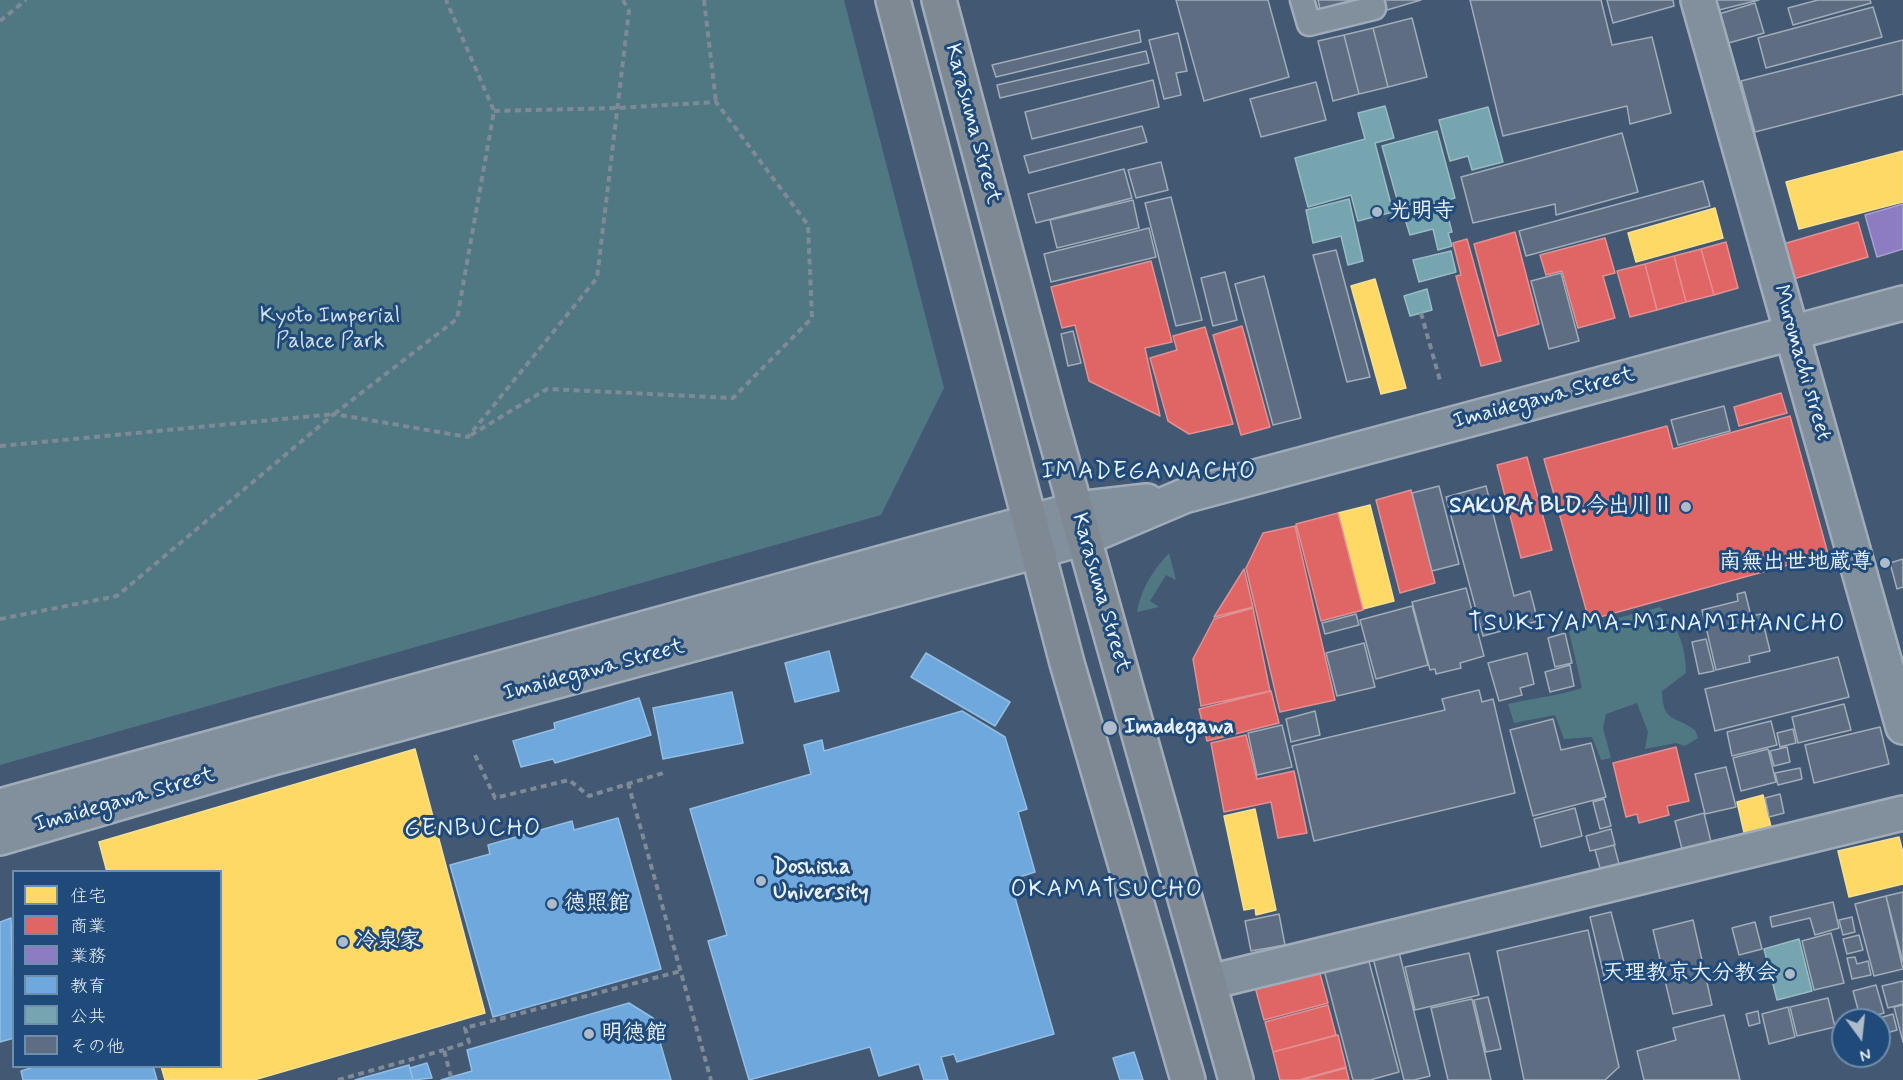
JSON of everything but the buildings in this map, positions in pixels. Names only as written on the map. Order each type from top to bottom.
[{"type":"highway","name":"Karasuma Street","points":[[893,0],[1067,663],[1188,1080]]},
{"type":"highway","name":"Karasuma Street","points":[[939,0],[1081,524],[1236,1080]]},
{"type":"main road","name":"Muromachi street","points":[[1698,0],[1903,727]]},
{"type":"main road","name":"Imaidegawa Street","points":[[0,806],[1081,524],[1903,303]]},
{"type":"main road","name":"Imaidegawa Street","points":[[0,838],[1035,536]]},
{"type":"main road","points":[[1210,982],[1903,813]]},
{"type":"lane","points":[[1302,0],[1309,24],[1374,8],[1372,0]]},
{"type":"path","points":[[0,21],[26,0]]},
{"type":"path","points":[[0,619],[117,596],[334,414],[457,319],[494,111],[446,0]]},
{"type":"path","points":[[468,437],[597,278],[629,10],[623,0]]},
{"type":"path","points":[[0,446],[334,414],[468,437],[547,389],[733,398],[812,318],[808,225],[716,102],[704,0]]},
{"type":"path","points":[[494,111],[618,108],[716,102]]},
{"type":"path","points":[[1421,313],[1441,384]]},
{"type":"path","points":[[475,755],[495,798],[569,780],[589,796],[663,773]]},
{"type":"path","points":[[628,783],[711,1080]]},
{"type":"path","points":[[338,1080],[469,1042],[465,1028],[681,971]]},
{"type":"path","points":[[444,1050],[451,1077]]},
{"type":"green space","name":"Kyoto Imperial Palace Park","points":[[0,0],[844,0],[944,388],[881,515],[0,765]]},
{"type":"green space","points":[[1169,553],[1176,580],[1166,575],[1150,601],[1159,607],[1137,612],[1148,580]]},
{"type":"green space","points":[[1660,607],[1680,637],[1686,663],[1686,673],[1662,691],[1665,708],[1671,717],[1695,730],[1698,738],[1685,746],[1676,743],[1645,749],[1648,732],[1637,703],[1606,714],[1603,728],[1611,758],[1601,760],[1592,737],[1564,739],[1555,715],[1514,723],[1508,704],[1582,688],[1569,631]]},
{"type":"place","name":"光明寺","points":[[1377,212]]},
{"type":"place","name":"SAKURA BLD.今出川Ⅱ","points":[[1686,507]]},
{"type":"place","name":"南無出世地蔵尊","points":[[1885,563]]},
{"type":"place","name":"Imadegawa","points":[[1110,728]]},
{"type":"place","name":"Doshisha University","points":[[761,881]]},
{"type":"place","name":"徳照館","points":[[552,904]]},
{"type":"place","name":"冷泉家","points":[[343,942]]},
{"type":"place","name":"天理教京大分教会","points":[[1790,974]]},
{"type":"place","name":"明徳館","points":[[589,1034]]},
{"type":"district","name":"IMADEGAWACHO","points":[[1149,473]]},
{"type":"district","name":"TSUKIYAMA-MINAMIHANCHO","points":[[1657,625]]},
{"type":"district","name":"GENBUCHO","points":[[473,830]]},
{"type":"district","name":"OKAMATSUCHO","points":[[1107,891]]}]
